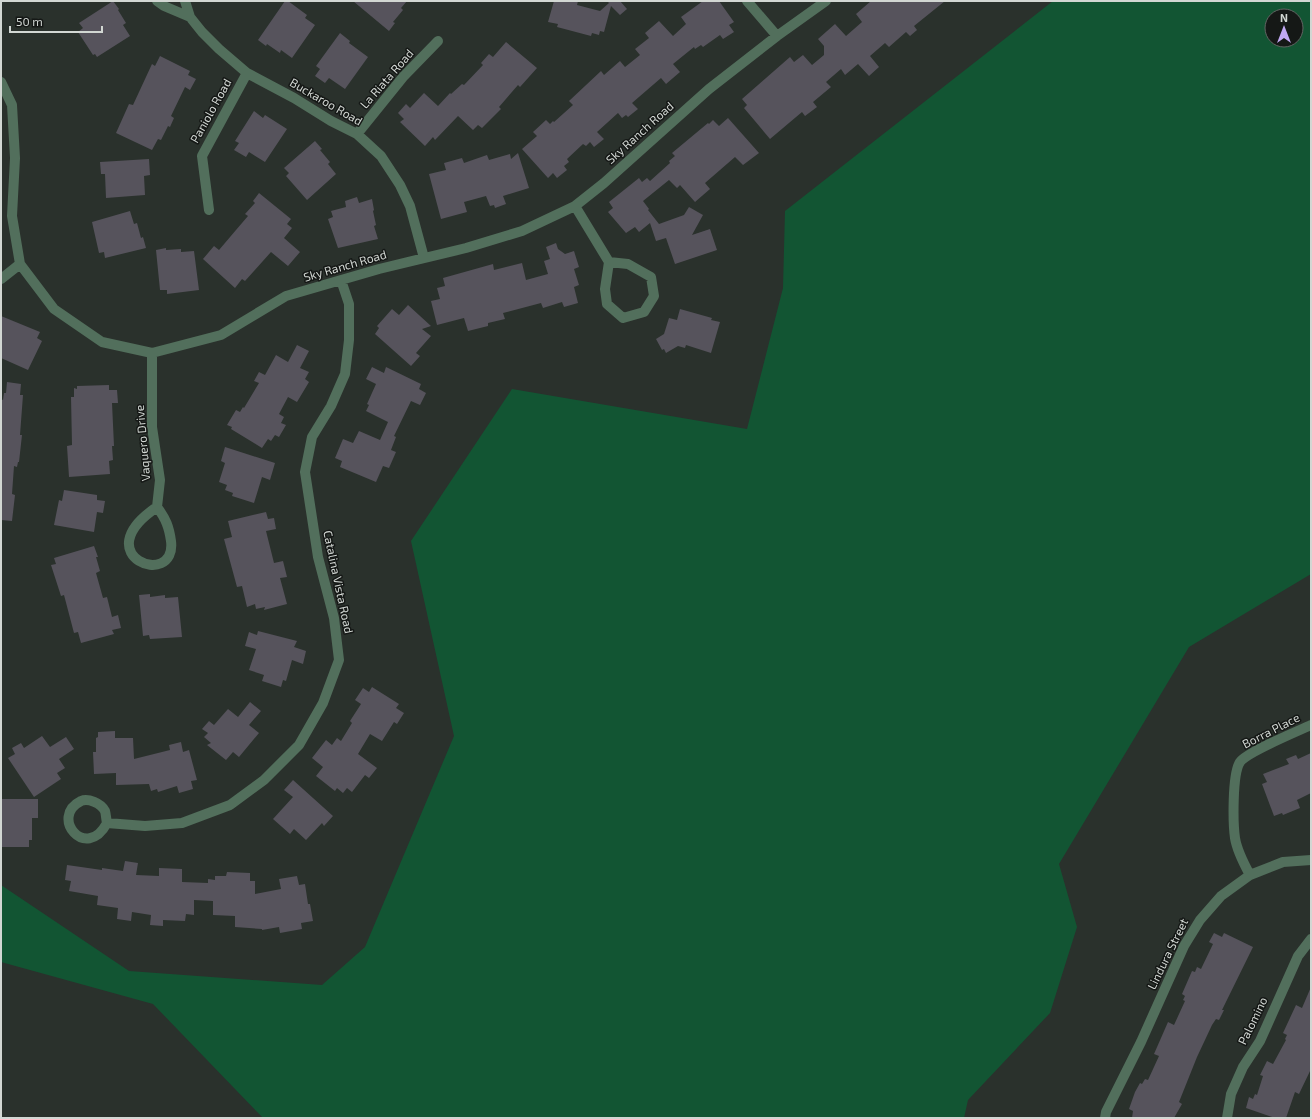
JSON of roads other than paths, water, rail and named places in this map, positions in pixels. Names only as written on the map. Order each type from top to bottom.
[{"type":"street","name":"Buckaroo Road","points":[[157,1],[164,6],[190,17]]},
{"type":"street","name":"Buckaroo Road","points":[[185,1],[190,17],[219,49],[247,73],[294,98],[331,121],[357,134],[381,156],[400,186],[410,206],[424,258]]},
{"type":"street","points":[[747,1],[776,36]]},
{"type":"street","name":"Sky Ranch Road","points":[[1,82],[12,105],[15,158],[12,216],[20,264],[54,309],[102,342],[152,353],[221,335],[286,296],[379,269],[466,248],[522,231],[575,206],[604,183],[710,89],[776,36],[826,1]]},
{"type":"street","name":"La Riata Road","points":[[357,134],[403,77],[438,41]]},
{"type":"street","name":"Paniolo Road","points":[[209,210],[202,156],[247,73]]},
{"type":"street","points":[[575,206],[609,262],[605,289],[607,304],[623,318],[644,312],[654,296],[652,276],[628,264],[609,262]]},
{"type":"street","points":[[1,279],[20,264]]},
{"type":"street","name":"Catalina Vista Road","points":[[107,823],[145,826],[182,823],[230,805],[264,780],[299,745],[323,703],[339,660],[334,618],[318,557],[305,472],[312,437],[331,406],[345,374],[349,340],[349,304],[341,280]]},
{"type":"street","name":"Vaquero Drive","points":[[152,353],[152,427],[160,480],[157,507]]},
{"type":"street","points":[[157,507],[166,518],[170,533],[171,545],[169,556],[164,562],[154,564],[144,563],[136,560],[131,555],[130,538],[133,529],[145,515],[157,507]]},
{"type":"street","name":"Borra Place","points":[[1250,875],[1242,860],[1235,839],[1235,783],[1240,762],[1254,752],[1311,725]]},
{"type":"street","name":"Lindura Street","points":[[1104,1118],[1141,1042],[1184,946],[1200,920],[1221,896],[1250,875],[1283,862],[1311,860]]},
{"type":"street","name":"Palomino","points":[[1227,1118],[1231,1094],[1243,1067],[1260,1041],[1298,956],[1311,939]]}]
